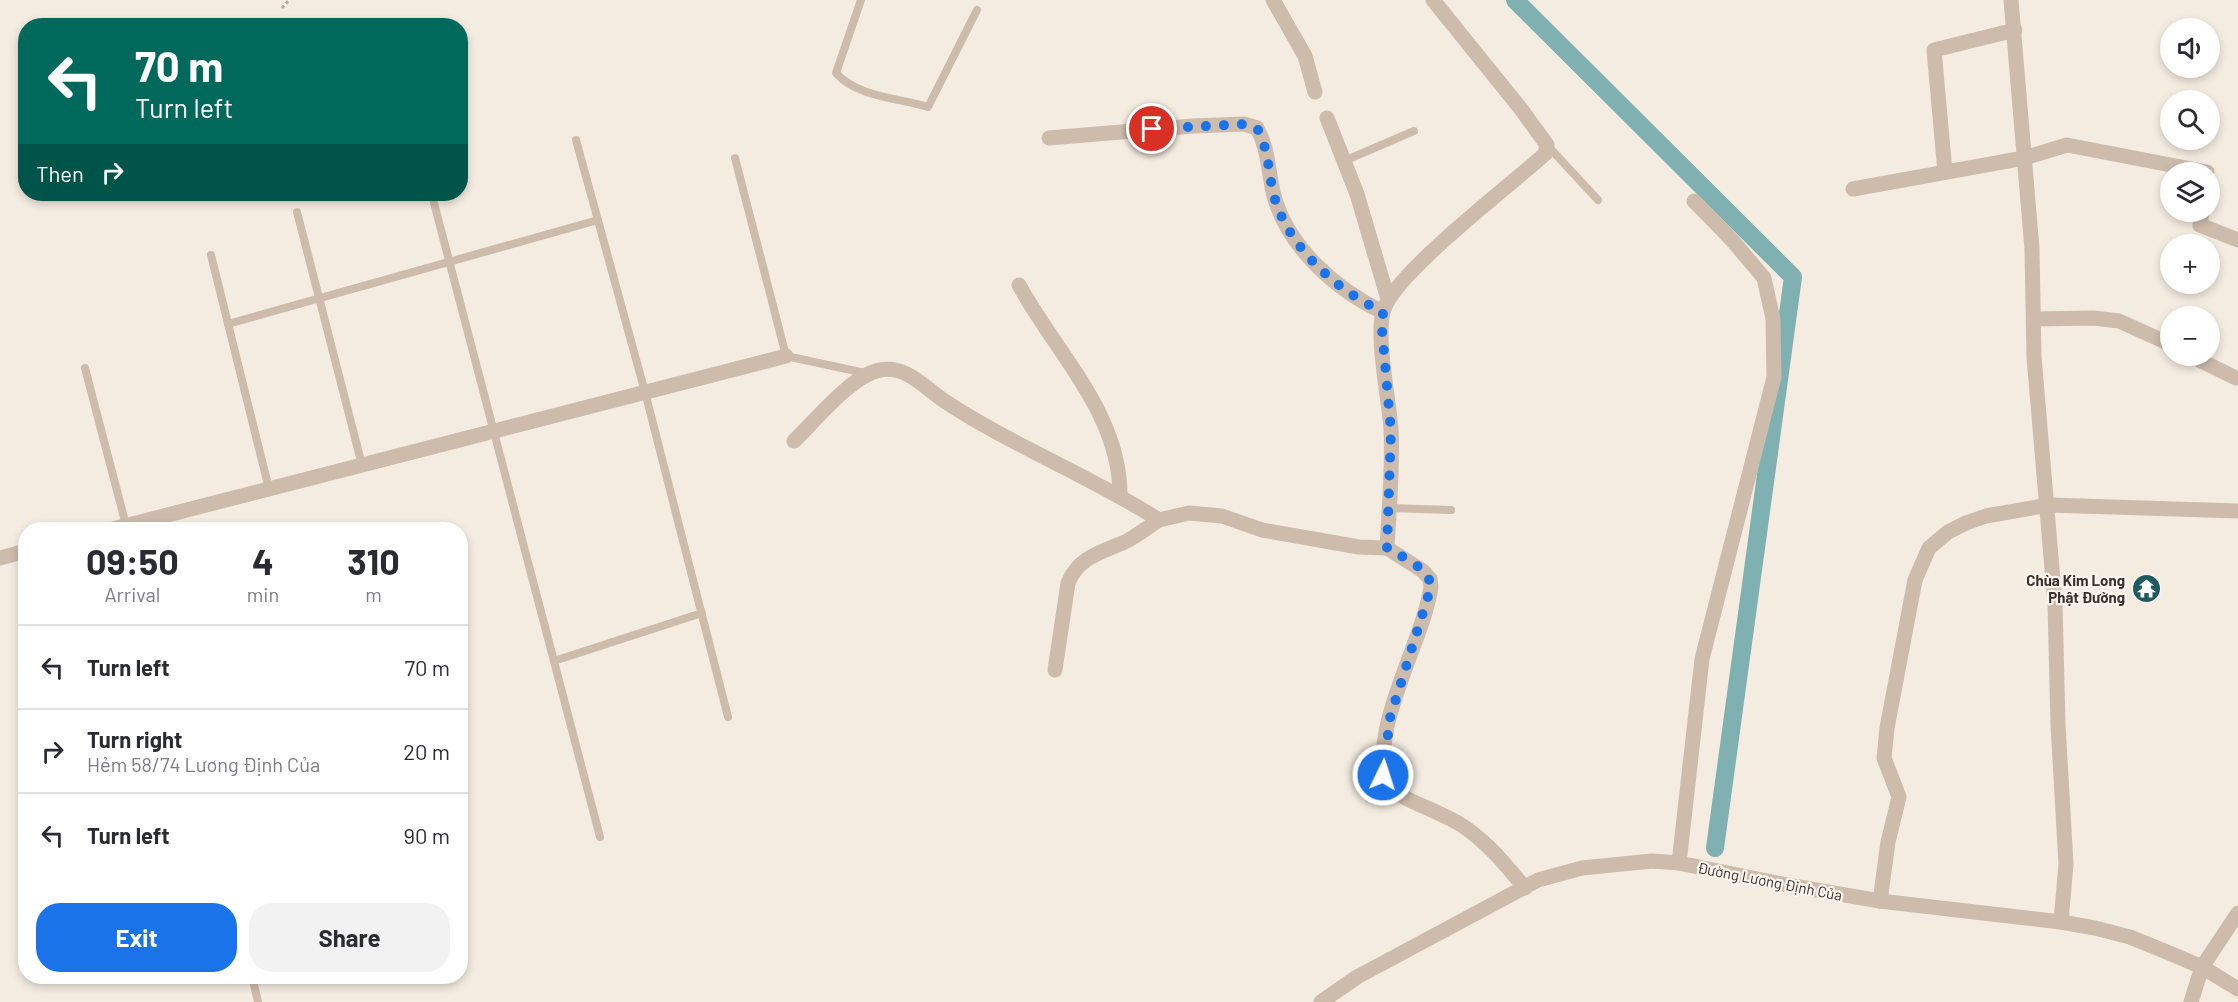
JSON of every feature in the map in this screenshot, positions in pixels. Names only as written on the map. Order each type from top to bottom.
[{"type":"street","points":[[1273,0],[1305,56],[1315,92]]},
{"type":"street","points":[[1385,305],[1406,278],[1471,216],[1545,154],[1547,145],[1521,109],[1433,0]]},
{"type":"street","points":[[2011,0],[2032,249],[2034,357],[2049,505],[2066,864],[2061,922]]},
{"type":"street","points":[[1945,172],[1934,50],[2015,30]]},
{"type":"street","points":[[1327,118],[1344,161],[1385,305],[1382,330],[1391,431],[1387,548]]},
{"type":"street","points":[[1049,138],[1193,126],[1245,124],[1257,128],[1264,141],[1274,196],[1291,233],[1333,280],[1360,301],[1385,305]]},
{"type":"street","points":[[1853,189],[2024,158],[2067,144],[2160,163]]},
{"type":"street","points":[[1679,863],[1702,659],[1774,377],[1773,319],[1764,278],[1732,240],[1694,201]]},
{"type":"street","points":[[2200,222],[2200,225],[2238,240]]},
{"type":"street","points":[[1019,285],[1101,417],[1116,456],[1120,495]]},
{"type":"street","points":[[2035,319],[2119,321],[2160,339]]},
{"type":"street","points":[[146,522],[786,356]]},
{"type":"street","points":[[2211,366],[2235,378]]},
{"type":"street","points":[[794,441],[865,373],[883,369],[899,370],[974,421],[1054,464],[1120,495],[1158,519]]},
{"type":"street","points":[[1880,900],[1888,842],[1899,797],[1884,758],[1887,728],[1915,580],[1929,548],[1948,532],[1966,523],[1986,516],[2049,505],[2238,511]]},
{"type":"street","points":[[1055,670],[1068,583],[1074,570],[1082,561],[1129,540],[1158,519],[1189,513],[1222,516],[1262,530],[1359,547],[1387,548],[1424,571],[1430,579],[1431,587],[1390,718],[1383,775],[1388,788],[1469,831],[1498,855],[1526,888]]},
{"type":"street","points":[[0,558],[18,553]]},
{"type":"street","name":"Đường Lương Định Của","points":[[1321,1002],[1357,977],[1557,873],[1591,866],[1630,862],[1679,863],[1787,885],[1880,900],[2061,922],[2130,937],[2202,968],[2238,989]]},
{"type":"street","points":[[2191,1002],[2202,968],[2238,914]]},
{"type":"lane","points":[[861,0],[836,73],[845,83],[865,91],[928,106],[977,10]]},
{"type":"lane","points":[[1344,161],[1414,131]]},
{"type":"lane","points":[[576,140],[645,392],[728,717]]},
{"type":"lane","points":[[1547,145],[1598,200]]},
{"type":"lane","points":[[735,158],[786,356],[865,373]]},
{"type":"lane","points":[[434,203],[600,837]]},
{"type":"lane","points":[[297,212],[362,465]]},
{"type":"lane","points":[[228,324],[598,220]]},
{"type":"lane","points":[[211,255],[269,489]]},
{"type":"lane","points":[[85,368],[126,522]]},
{"type":"lane","points":[[1389,508],[1451,510]]},
{"type":"lane","points":[[554,661],[702,613]]},
{"type":"lane","points":[[254,984],[258,1002]]},
{"type":"path","points":[[282,8],[289,0]]},
{"type":"waterway","points":[[1515,0],[1793,277],[1715,848]]},
{"type":"place","name":"Chùa Kim Long Phật Đường","points":[[2146,589]]},
{"type":"route","points":[[1152,129],[1245,124],[1257,128],[1264,141],[1274,196],[1291,233],[1333,280],[1360,301],[1383,312],[1382,330],[1391,431],[1387,548],[1424,571],[1430,579],[1431,587],[1406,668],[1396,692],[1384,754],[1383,775]]}]
